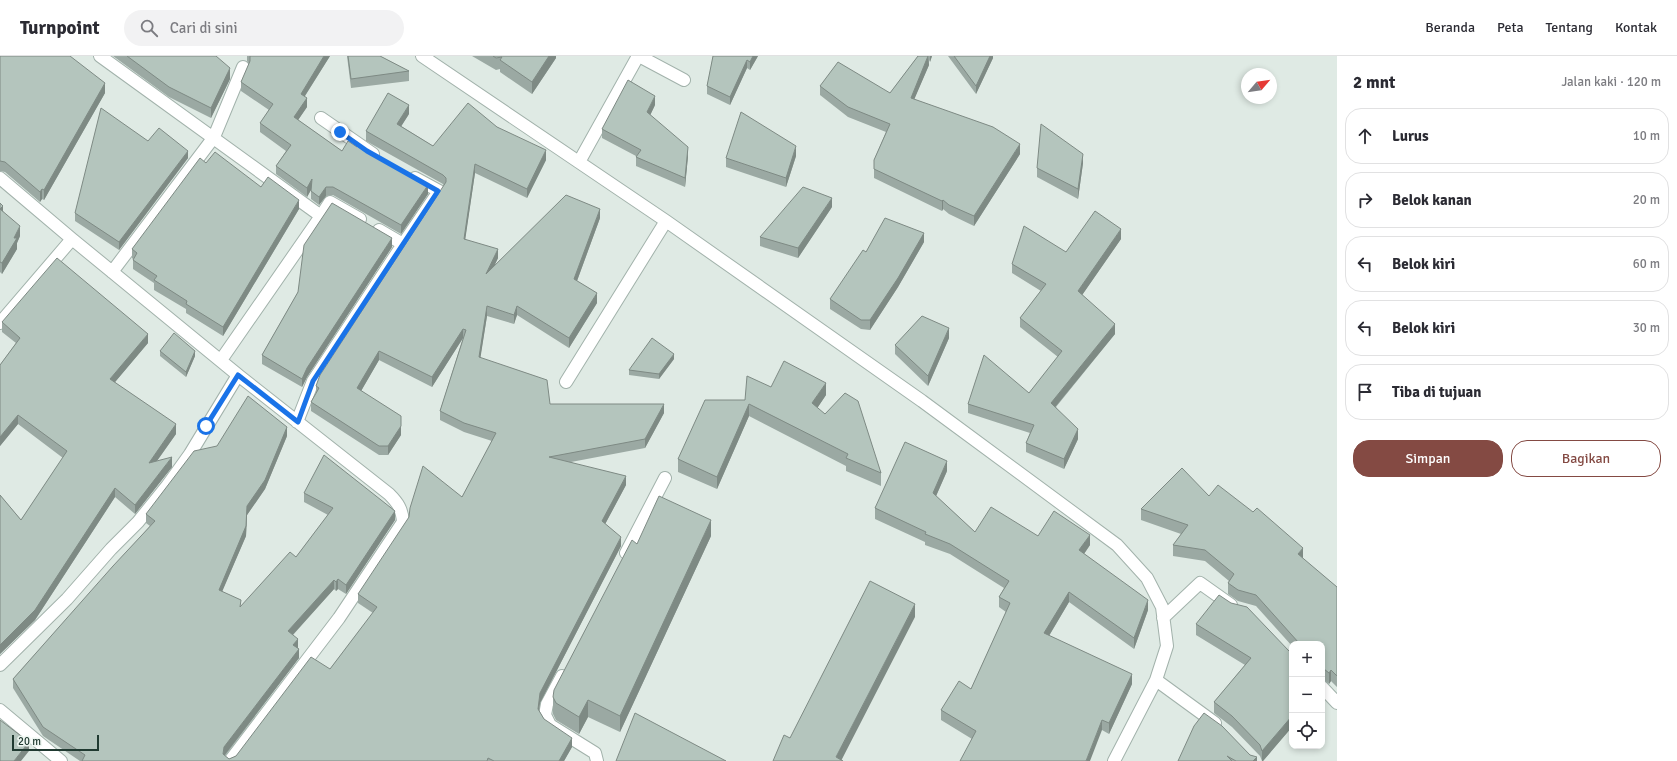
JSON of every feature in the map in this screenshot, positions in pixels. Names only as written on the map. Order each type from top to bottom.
[{"type":"street","points":[[100,56],[214,137],[321,216]]},
{"type":"street","points":[[422,56],[666,221],[922,401],[1117,545],[1147,578],[1162,607],[1167,646],[1156,680],[1117,759]]},
{"type":"street","points":[[580,162],[638,56],[684,80]]},
{"type":"street","points":[[112,272],[214,137],[242,67]]},
{"type":"street","points":[[321,118],[367,151],[380,158]]},
{"type":"street","points":[[298,422],[313,381],[438,191],[406,173]]},
{"type":"street","points":[[0,178],[238,375],[388,494],[398,503],[402,513],[403,522],[340,618],[230,761]]},
{"type":"street","points":[[221,360],[330,202],[403,244]]},
{"type":"street","points":[[566,382],[666,221]]},
{"type":"street","points":[[0,323],[72,239]]},
{"type":"street","points":[[0,665],[67,599],[111,549],[138,522],[167,486],[185,460],[238,375]]},
{"type":"street","points":[[621,563],[665,478]]},
{"type":"street","points":[[1163,618],[1200,583],[1235,608],[1243,609]]},
{"type":"street","points":[[565,669],[547,704],[545,714],[550,725],[595,753],[597,761]]},
{"type":"street","points":[[1156,680],[1227,732]]},
{"type":"street","points":[[1325,689],[1337,703]]},
{"type":"street","points":[[0,710],[61,761]]},
{"type":"building","points":[[0,56],[70,56],[105,83],[44,190],[42,189],[40,192],[5,162],[0,161]]},
{"type":"building","points":[[127,56],[216,56],[230,68],[211,108],[169,87]]},
{"type":"building","points":[[250,56],[324,56],[301,94],[307,98],[294,117],[342,151],[348,141],[357,147],[358,145],[428,185],[401,225],[333,187],[326,187],[319,197],[311,191],[312,179],[307,188],[276,166],[291,145],[260,123],[273,104],[241,82],[250,61]]},
{"type":"building","points":[[348,56],[380,56],[409,71],[351,79]]},
{"type":"building","points":[[493,56],[549,56],[532,82],[500,60],[502,57],[496,58]]},
{"type":"building","points":[[713,56],[753,56],[750,62],[747,60],[730,97],[707,86]]},
{"type":"building","points":[[918,56],[928,56],[911,98],[993,127],[1020,144],[974,216],[949,205],[943,200],[942,201],[874,169],[874,160],[890,124],[848,107],[820,86],[838,62],[890,93]]},
{"type":"building","points":[[954,56],[990,56],[976,86]]},
{"type":"building","points":[[628,80],[655,96],[647,112],[688,147],[685,178],[636,157],[641,150],[602,129]]},
{"type":"building","points":[[388,93],[409,105],[397,124],[433,146],[468,103],[497,127],[546,150],[527,189],[475,164],[464,239],[498,249],[486,274],[566,195],[600,209],[574,279],[597,293],[569,338],[517,306],[514,315],[487,306],[479,357],[547,380],[550,404],[664,404],[645,439],[549,457],[626,476],[602,521],[621,537],[540,693],[538,709],[544,719],[572,738],[559,761],[494,761],[488,758],[487,761],[82,761],[85,755],[43,727],[13,679],[155,521],[146,514],[194,451],[217,446],[248,396],[287,427],[265,480],[247,506],[246,526],[219,590],[241,600],[240,607],[290,552],[296,557],[333,508],[304,493],[324,455],[395,511],[346,585],[338,579],[336,582],[334,580],[288,631],[298,639],[293,645],[299,649],[224,747],[223,754],[229,759],[236,756],[311,657],[330,669],[377,607],[358,594],[409,517],[410,508],[423,466],[462,497],[496,433],[464,423],[440,411],[466,330],[463,329],[432,377],[379,351],[357,388],[401,416],[401,426],[388,446],[379,446],[311,402],[319,388],[316,386],[320,375],[446,182],[446,178],[443,175],[366,131]]},
{"type":"building","points":[[101,108],[148,141],[159,128],[188,151],[119,242],[75,213]]},
{"type":"building","points":[[741,112],[796,146],[786,178],[726,158]]},
{"type":"building","points":[[1041,124],[1083,154],[1078,189],[1037,168]]},
{"type":"building","points":[[215,152],[261,187],[268,177],[299,200],[223,327],[186,304],[187,301],[154,280],[157,276],[133,260],[137,253],[132,249],[200,158],[206,163]]},
{"type":"building","points":[[803,187],[832,198],[798,248],[760,237]]},
{"type":"building","points":[[332,203],[392,238],[307,368],[302,379],[262,355],[298,292],[304,245]]},
{"type":"building","points":[[0,209],[20,226],[14,238],[17,238],[2,263],[0,262]]},
{"type":"building","points":[[1095,211],[1121,229],[1078,291],[1115,324],[1051,403],[1078,429],[1064,459],[1026,443],[1034,425],[968,404],[984,355],[1029,393],[1062,351],[1020,318],[1046,284],[1012,264],[1024,226],[1066,252]]},
{"type":"building","points":[[885,218],[924,233],[898,278],[870,320],[861,320],[830,299],[863,250],[866,252]]},
{"type":"building","points":[[57,258],[148,334],[110,379],[176,424],[149,463],[172,457],[135,505],[115,488],[35,610],[0,645],[0,495],[21,520],[67,451],[18,415],[0,437],[0,365],[20,338],[2,322]]},
{"type":"building","points":[[922,316],[949,328],[928,376],[895,345]]},
{"type":"building","points":[[174,333],[195,351],[186,372],[160,351]]},
{"type":"building","points":[[652,338],[674,354],[659,374],[629,370]]},
{"type":"building","points":[[784,361],[826,383],[812,403],[825,414],[845,393],[858,401],[881,473],[846,458],[848,454],[749,404],[717,477],[678,459],[705,400],[745,400],[747,376],[771,387]]},
{"type":"building","points":[[905,442],[947,461],[933,493],[975,532],[991,507],[1038,536],[1054,511],[1090,535],[1079,550],[1148,600],[1134,638],[1069,592],[1044,633],[1132,674],[1109,723],[1102,720],[1086,761],[960,761],[976,731],[941,710],[959,681],[971,689],[1010,603],[999,597],[1009,581],[950,544],[925,534],[926,532],[875,508]]},
{"type":"building","points":[[1182,468],[1209,496],[1218,485],[1253,512],[1257,508],[1303,548],[1298,554],[1337,587],[1337,676],[1331,670],[1329,673],[1325,670],[1325,641],[1297,641],[1256,595],[1238,590],[1228,583],[1234,574],[1205,550],[1173,545],[1188,525],[1141,509]]},
{"type":"building","points":[[659,496],[711,520],[620,716],[588,700],[579,717],[556,703],[553,697],[554,690],[632,540],[637,544]]},
{"type":"building","points":[[870,581],[915,604],[836,757],[843,761],[773,761],[784,735],[790,738]]},
{"type":"building","points":[[1219,595],[1231,603],[1247,607],[1289,651],[1289,720],[1262,751],[1260,745],[1232,716],[1214,702],[1251,658],[1196,624]]},
{"type":"building","points":[[635,713],[726,761],[616,761]]},
{"type":"building","points":[[1204,713],[1222,726],[1250,755],[1257,757],[1253,761],[1236,761],[1227,756],[1232,761],[1178,761],[1194,726]]},
{"type":"building","points":[[0,720],[29,742],[14,761],[0,761]]},
{"type":"route","points":[[206,426],[238,375],[298,422],[313,381],[438,191],[367,151],[340,132]]}]
